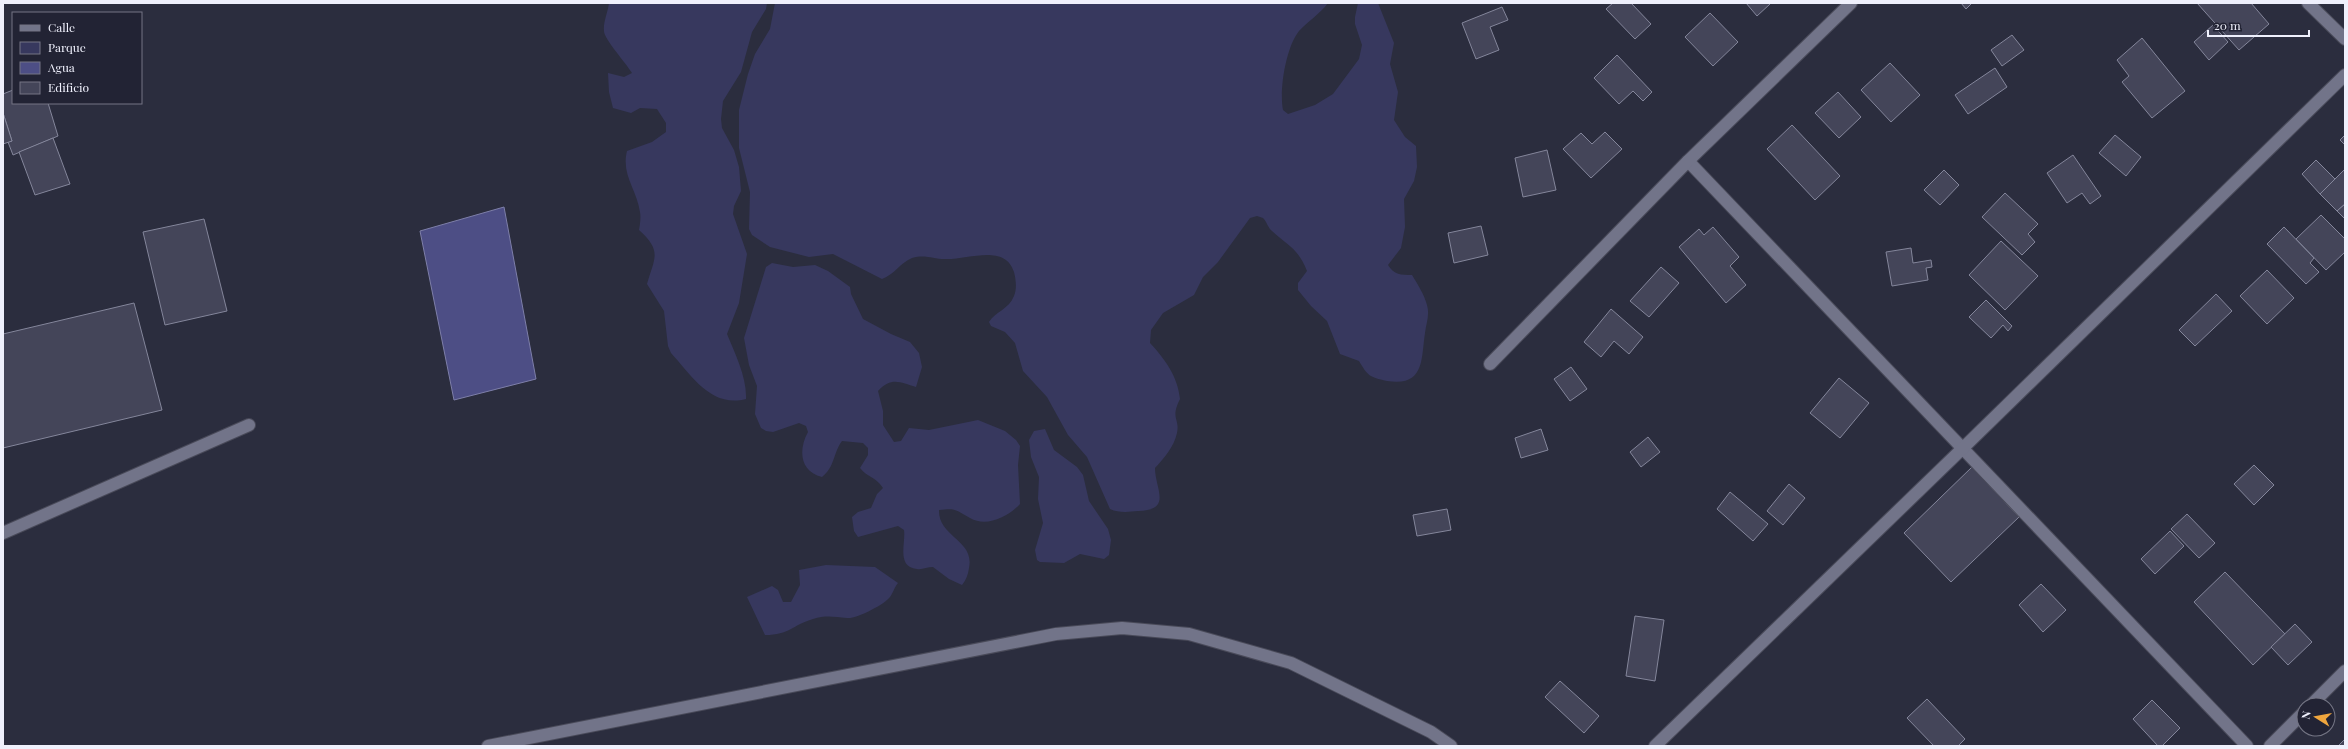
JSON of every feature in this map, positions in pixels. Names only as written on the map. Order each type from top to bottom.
[{"type":"street","points":[[1490,364],[1688,161],[1851,3]]},
{"type":"street","points":[[2308,3],[2345,39]]},
{"type":"street","points":[[1655,746],[1963,448],[2345,74]]},
{"type":"street","points":[[1688,161],[2247,746]]},
{"type":"street","points":[[3,533],[249,425]]},
{"type":"street","points":[[488,746],[1056,634],[1122,628],[1189,634],[1292,663],[1431,732],[1451,746]]},
{"type":"street","points":[[2319,697],[2345,671]]},
{"type":"street","points":[[2270,746],[2296,720]]},
{"type":"green space","points":[[609,3],[767,3],[766,9],[752,32],[741,72],[723,101],[721,119],[722,128],[734,150],[739,167],[741,191],[734,206],[733,214],[747,254],[739,303],[727,334],[743,374],[746,399],[734,401],[722,399],[703,388],[671,353],[668,346],[664,311],[647,284],[654,261],[654,249],[639,230],[640,212],[626,168],[627,151],[652,142],[666,132],[666,123],[657,109],[640,108],[631,113],[613,108],[609,92],[608,73],[624,77],[632,73],[605,35],[604,24]]},
{"type":"green space","points":[[775,3],[1328,3],[1299,31],[1290,47],[1282,91],[1283,110],[1288,114],[1315,105],[1333,94],[1359,59],[1362,45],[1355,24],[1358,3],[1378,3],[1394,43],[1390,64],[1398,92],[1394,120],[1405,137],[1416,146],[1417,167],[1414,181],[1404,199],[1405,227],[1401,248],[1388,265],[1395,273],[1412,275],[1423,293],[1427,305],[1428,319],[1419,369],[1415,375],[1408,380],[1399,382],[1387,381],[1373,377],[1367,373],[1359,361],[1340,354],[1327,321],[1311,306],[1298,290],[1298,283],[1307,271],[1304,263],[1292,248],[1271,230],[1263,218],[1257,216],[1250,218],[1218,262],[1203,277],[1194,295],[1163,313],[1151,330],[1150,343],[1161,355],[1174,376],[1180,399],[1175,415],[1178,428],[1176,438],[1168,452],[1155,468],[1160,497],[1159,502],[1155,507],[1149,510],[1124,512],[1110,509],[1087,457],[1068,435],[1047,397],[1023,371],[1015,343],[1005,332],[991,326],[989,322],[1009,304],[1016,290],[1014,272],[1009,263],[1003,258],[994,255],[954,259],[917,257],[904,262],[890,275],[882,279],[833,254],[809,257],[770,247],[752,235],[749,229],[750,192],[739,148],[739,110],[748,74],[755,54],[770,29]]},
{"type":"green space","points":[[772,263],[793,267],[815,265],[828,271],[850,287],[851,294],[863,319],[910,342],[919,353],[922,367],[916,387],[892,382],[883,386],[878,391],[883,411],[883,425],[894,442],[901,441],[909,428],[929,430],[978,420],[1005,431],[1016,440],[1020,446],[1018,465],[1020,504],[1010,513],[997,519],[983,522],[970,518],[956,510],[939,510],[940,519],[944,527],[962,544],[967,551],[969,568],[966,579],[962,585],[949,579],[933,567],[917,569],[906,564],[903,554],[904,530],[898,526],[858,537],[854,531],[852,517],[858,512],[871,508],[877,494],[883,488],[877,481],[860,468],[868,455],[868,448],[863,443],[842,441],[832,464],[822,477],[809,470],[803,459],[803,446],[808,432],[806,426],[799,423],[773,432],[766,431],[761,428],[755,414],[757,386],[749,365],[744,338],[766,267]]},
{"type":"green space","points":[[1045,429],[1054,450],[1077,467],[1083,475],[1089,501],[1108,529],[1111,540],[1109,555],[1104,559],[1080,554],[1064,563],[1040,562],[1037,560],[1035,550],[1043,523],[1038,499],[1039,477],[1031,457],[1029,440],[1034,431]]},
{"type":"green space","points":[[826,565],[875,567],[898,583],[887,600],[864,614],[852,618],[822,617],[806,621],[786,632],[765,635],[747,597],[772,586],[778,590],[783,602],[791,602],[800,585],[799,570]]},
{"type":"water","points":[[504,207],[536,379],[454,400],[420,231]]},
{"type":"building","points":[[1613,3],[1631,3],[1651,24],[1635,39],[1606,9]]},
{"type":"building","points":[[1746,3],[1769,3],[1770,4],[1757,16]]},
{"type":"building","points":[[1961,3],[1972,3],[1966,9]]},
{"type":"building","points":[[2197,3],[2251,3],[2269,24],[2239,50]]},
{"type":"building","points":[[1502,7],[1508,20],[1490,27],[1499,50],[1476,59],[1462,23]]},
{"type":"building","points":[[1710,13],[1738,42],[1713,66],[1685,37]]},
{"type":"building","points":[[2213,25],[2228,42],[2209,60],[2194,42]]},
{"type":"building","points":[[2012,35],[2024,50],[2002,66],[1991,50]]},
{"type":"building","points":[[2142,38],[2185,91],[2152,118],[2122,82],[2129,76],[2117,60]]},
{"type":"building","points":[[1617,55],[1652,92],[1643,101],[1633,91],[1619,104],[1594,78]]},
{"type":"building","points":[[1890,63],[1920,95],[1891,122],[1861,90]]},
{"type":"building","points":[[1995,68],[2007,87],[1968,114],[1955,95]]},
{"type":"building","points":[[12,90],[12,104],[48,104],[58,136],[13,155],[8,142],[12,141],[3,113],[3,94]]},
{"type":"building","points":[[1838,92],[1861,117],[1839,138],[1815,113]]},
{"type":"building","points":[[3,113],[12,141],[3,144]]},
{"type":"building","points":[[1792,125],[1840,176],[1815,200],[1767,149]]},
{"type":"building","points":[[1605,132],[1622,149],[1591,178],[1563,149],[1581,133],[1592,144]]},
{"type":"building","points":[[2115,135],[2141,157],[2126,176],[2099,153]]},
{"type":"building","points":[[2345,135],[2345,145],[2340,140]]},
{"type":"building","points":[[53,138],[70,184],[35,195],[19,152]]},
{"type":"building","points":[[1547,150],[1556,190],[1523,197],[1515,158]]},
{"type":"building","points":[[2073,155],[2101,196],[2090,204],[2082,193],[2067,203],[2047,173]]},
{"type":"building","points":[[2316,160],[2335,179],[2320,194],[2302,174]]},
{"type":"building","points":[[2345,169],[2345,204],[2337,211],[2320,194]]},
{"type":"building","points":[[1944,170],[1959,185],[1940,205],[1924,190]]},
{"type":"building","points":[[2005,193],[2038,224],[2028,234],[2035,242],[2022,255],[1982,217]]},
{"type":"building","points":[[2345,204],[2345,219],[2337,211]]},
{"type":"building","points":[[2321,215],[2345,239],[2345,252],[2326,270],[2296,239]]},
{"type":"building","points":[[204,219],[227,311],[165,325],[143,232]]},
{"type":"building","points":[[1481,226],[1488,255],[1454,263],[1448,233]]},
{"type":"building","points":[[1713,227],[1739,257],[1730,266],[1746,285],[1726,303],[1679,247],[1699,229],[1704,235]]},
{"type":"building","points":[[2284,227],[2314,258],[2310,263],[2319,272],[2306,284],[2267,244]]},
{"type":"building","points":[[2001,241],[2038,276],[2005,310],[1969,275]]},
{"type":"building","points":[[1911,248],[1913,263],[1931,260],[1932,267],[1926,268],[1928,280],[1892,286],[1886,252]]},
{"type":"building","points":[[1661,267],[1679,283],[1649,317],[1630,301]]},
{"type":"building","points":[[2267,270],[2294,298],[2267,324],[2240,296]]},
{"type":"building","points":[[2216,294],[2232,311],[2195,346],[2179,330]]},
{"type":"building","points":[[1986,300],[2012,326],[2008,331],[2003,325],[1991,338],[1969,317]]},
{"type":"building","points":[[134,303],[162,410],[3,448],[3,334]]},
{"type":"building","points":[[1611,309],[1643,337],[1629,354],[1614,341],[1601,357],[1584,342]]},
{"type":"building","points":[[1571,367],[1587,389],[1570,401],[1554,379]]},
{"type":"building","points":[[1839,378],[1869,403],[1840,438],[1810,413]]},
{"type":"building","points":[[1541,429],[1548,450],[1521,458],[1515,438]]},
{"type":"building","points":[[1648,437],[1660,452],[1641,467],[1630,452]]},
{"type":"building","points":[[2254,465],[2274,485],[2254,505],[2234,484]]},
{"type":"building","points":[[1972,467],[2019,517],[1951,582],[1904,533]]},
{"type":"building","points":[[1789,484],[1805,498],[1783,525],[1767,511]]},
{"type":"building","points":[[1730,492],[1768,524],[1753,541],[1717,509]]},
{"type":"building","points":[[1447,509],[1451,530],[1417,536],[1413,515]]},
{"type":"building","points":[[2187,514],[2215,543],[2199,558],[2171,529]]},
{"type":"building","points":[[2170,531],[2184,546],[2155,574],[2141,559]]},
{"type":"building","points":[[2225,572],[2285,634],[2253,665],[2194,602]]},
{"type":"building","points":[[2041,584],[2066,610],[2043,632],[2019,605]]},
{"type":"building","points":[[1635,616],[1664,620],[1655,681],[1626,676]]},
{"type":"building","points":[[2295,624],[2312,642],[2288,665],[2271,647]]},
{"type":"building","points":[[1560,681],[1599,716],[1584,733],[1545,697]]},
{"type":"building","points":[[1927,699],[1965,739],[1958,746],[1934,746],[1907,718]]},
{"type":"building","points":[[2152,700],[2180,728],[2162,746],[2158,746],[2133,719]]},
{"type":"building","points":[[2345,739],[2345,746],[2338,746]]}]
